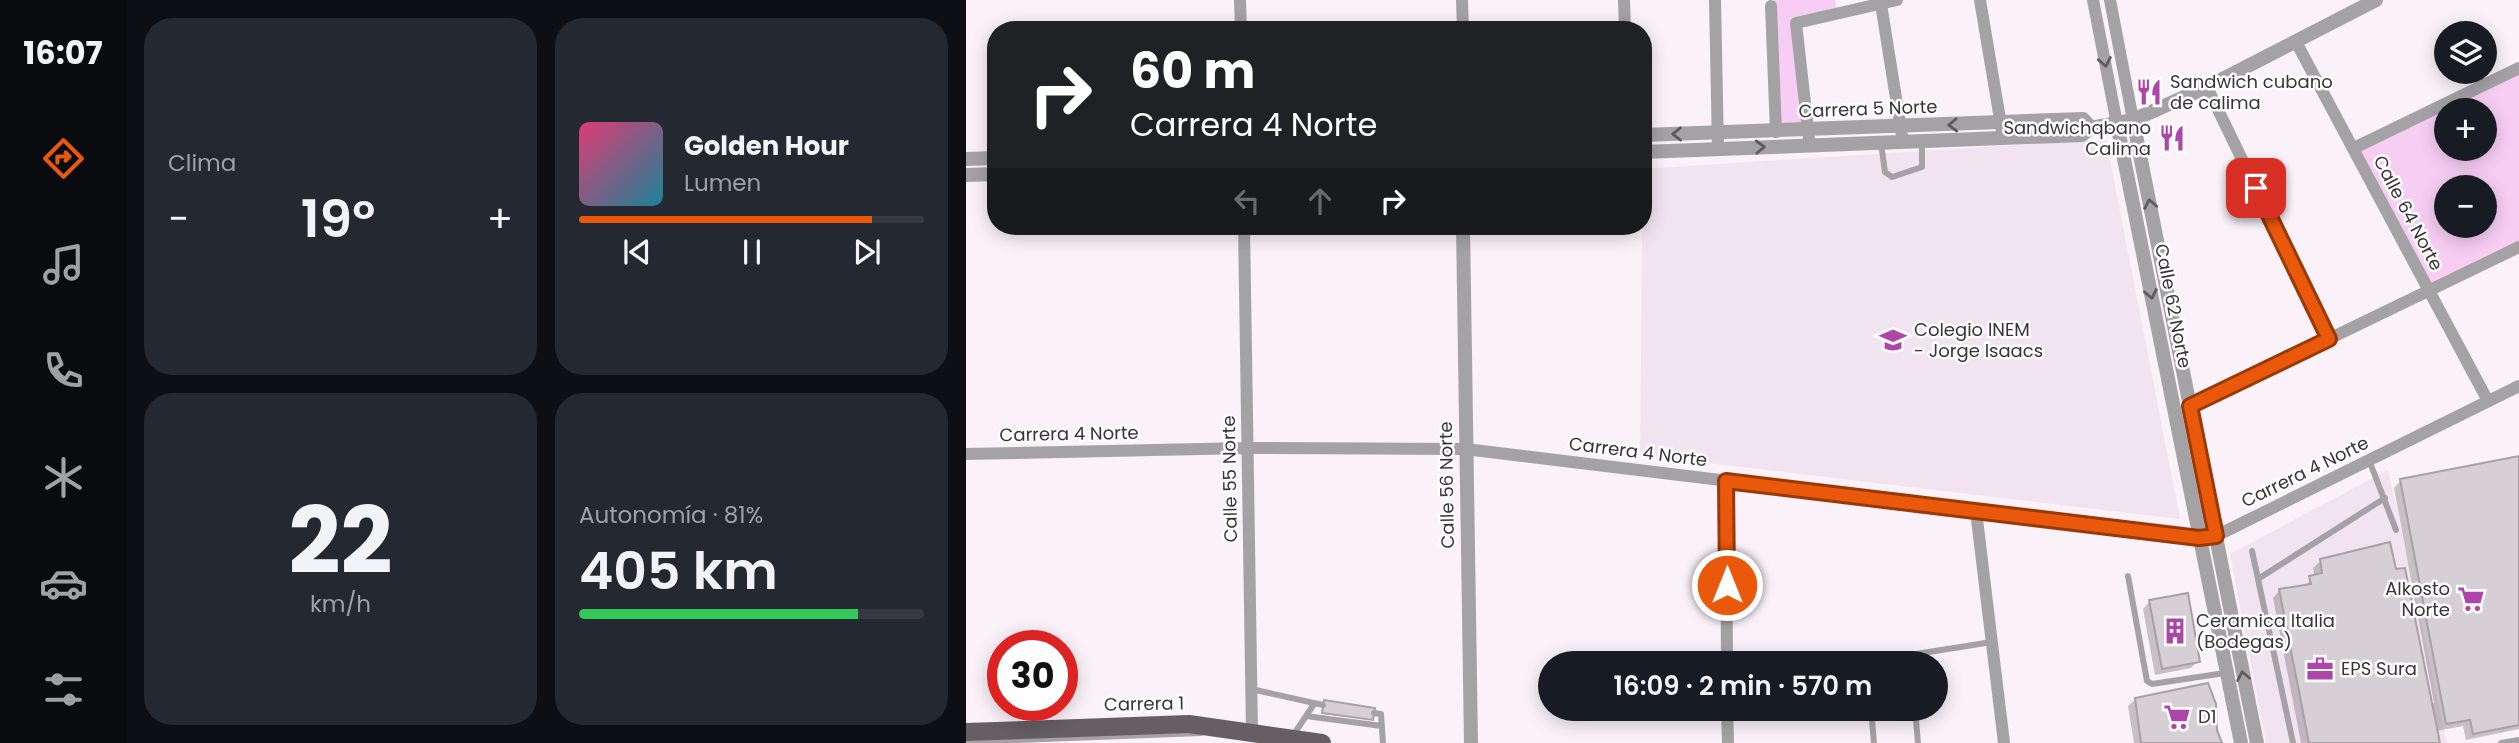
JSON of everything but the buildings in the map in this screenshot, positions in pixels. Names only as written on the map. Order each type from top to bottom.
[{"type":"main road","name":"Carrera 1","points":[[966,732],[1189,724],[1257,737],[1291,738],[1322,743]]},
{"type":"street","points":[[1240,0],[1241,21]]},
{"type":"street","points":[[1462,0],[1462,21]]},
{"type":"street","points":[[1624,0],[1625,21]]},
{"type":"street","points":[[1715,0],[1718,141]]},
{"type":"street","points":[[1809,138],[1796,23],[1897,0]]},
{"type":"street","points":[[1980,0],[2004,139]]},
{"type":"street","name":"Carrera 5 Norte","points":[[1652,151],[1776,132],[1809,138],[1881,143],[2082,135],[2091,128],[2133,120],[2207,87],[2376,0]]},
{"type":"street","points":[[2094,6],[2113,1]]},
{"type":"street","name":"Calle 62 Norte","points":[[2113,1],[2133,120],[2257,743]]},
{"type":"street","points":[[1881,4],[1903,127],[1903,142]]},
{"type":"street","points":[[1771,6],[1776,132]]},
{"type":"street","name":"Calle 62 Norte","points":[[2094,6],[2241,743]]},
{"type":"street","name":"Calle 64 Norte","points":[[2296,41],[2488,401]]},
{"type":"street","points":[[2354,148],[2519,68]]},
{"type":"street","points":[[2207,87],[2329,339]]},
{"type":"street","name":"Carrera 5 Norte","points":[[1652,136],[1718,141],[1809,138],[1903,127],[2082,120],[2091,128]]},
{"type":"street","points":[[966,159],[987,158]]},
{"type":"street","points":[[966,176],[987,175]]},
{"type":"street","name":"Calle 55 Norte","points":[[1244,235],[1251,689],[1257,737]]},
{"type":"street","name":"Calle 56 Norte","points":[[1463,235],[1471,743]]},
{"type":"street","points":[[2190,406],[2519,247]]},
{"type":"street","name":"Carrera 4 Norte","points":[[966,454],[1247,448],[1465,449],[2199,538],[2216,536],[2519,386]]},
{"type":"street","points":[[1726,481],[1727,651]]},
{"type":"street","points":[[1976,511],[2004,743]]},
{"type":"street","points":[[1727,721],[1728,743]]},
{"type":"lane","points":[[1881,143],[1885,172],[1892,177],[1922,167],[1922,142]]},
{"type":"lane","points":[[2369,460],[2396,530]]},
{"type":"lane","points":[[2259,579],[2385,498]]},
{"type":"lane","points":[[2252,551],[2293,743]]},
{"type":"lane","points":[[2127,576],[2147,681],[2152,684],[2227,672]]},
{"type":"lane","points":[[1936,651],[1992,642]]},
{"type":"lane","points":[[1251,689],[1324,705]]},
{"type":"lane","points":[[1291,738],[1314,704]]},
{"type":"lane","points":[[1374,713],[1381,714],[1383,743]]},
{"type":"lane","points":[[1306,716],[1382,726]]},
{"type":"lane","points":[[1872,721],[1874,743]]},
{"type":"lane","points":[[1916,721],[1918,743]]},
{"type":"lane","points":[[966,742],[1206,733],[1257,737]]},
{"type":"lane","points":[[2501,743],[2516,741]]},
{"type":"shaded area","points":[[1774,0],[1835,0],[1837,14],[1796,23],[1807,123],[1781,125]]},
{"type":"shaded area","points":[[2519,68],[2519,247],[2429,290],[2354,148],[2434,109],[2434,161],[2497,161],[2497,98],[2457,98],[2486,84],[2497,84],[2497,79]]},
{"type":"shaded area","name":"Colegio INEM - Jorge Isaacs","points":[[2106,139],[2180,519],[1640,455],[1642,235],[1652,235],[1652,168]]},
{"type":"shaded area","points":[[2388,470],[2447,743],[2266,743],[2230,554]]},
{"type":"place","name":"Sandwich cubano de calima","points":[[2149,92]]},
{"type":"place","name":"Sandwichqbano Calima","points":[[2172,138]]},
{"type":"place","name":"Colegio INEM - Jorge Isaacs","points":[[1893,340]]},
{"type":"place","name":"Alkosto Norte","points":[[2471,599]]},
{"type":"place","name":"Ceramica Italia (Bodegas)","points":[[2175,631]]},
{"type":"place","name":"EPS Sura","points":[[2320,669]]},
{"type":"place","name":"D1","points":[[2177,717]]},
{"type":"route","points":[[1727,585],[1726,481],[2199,538],[2216,536],[2190,406],[2329,339],[2256,188]]}]
